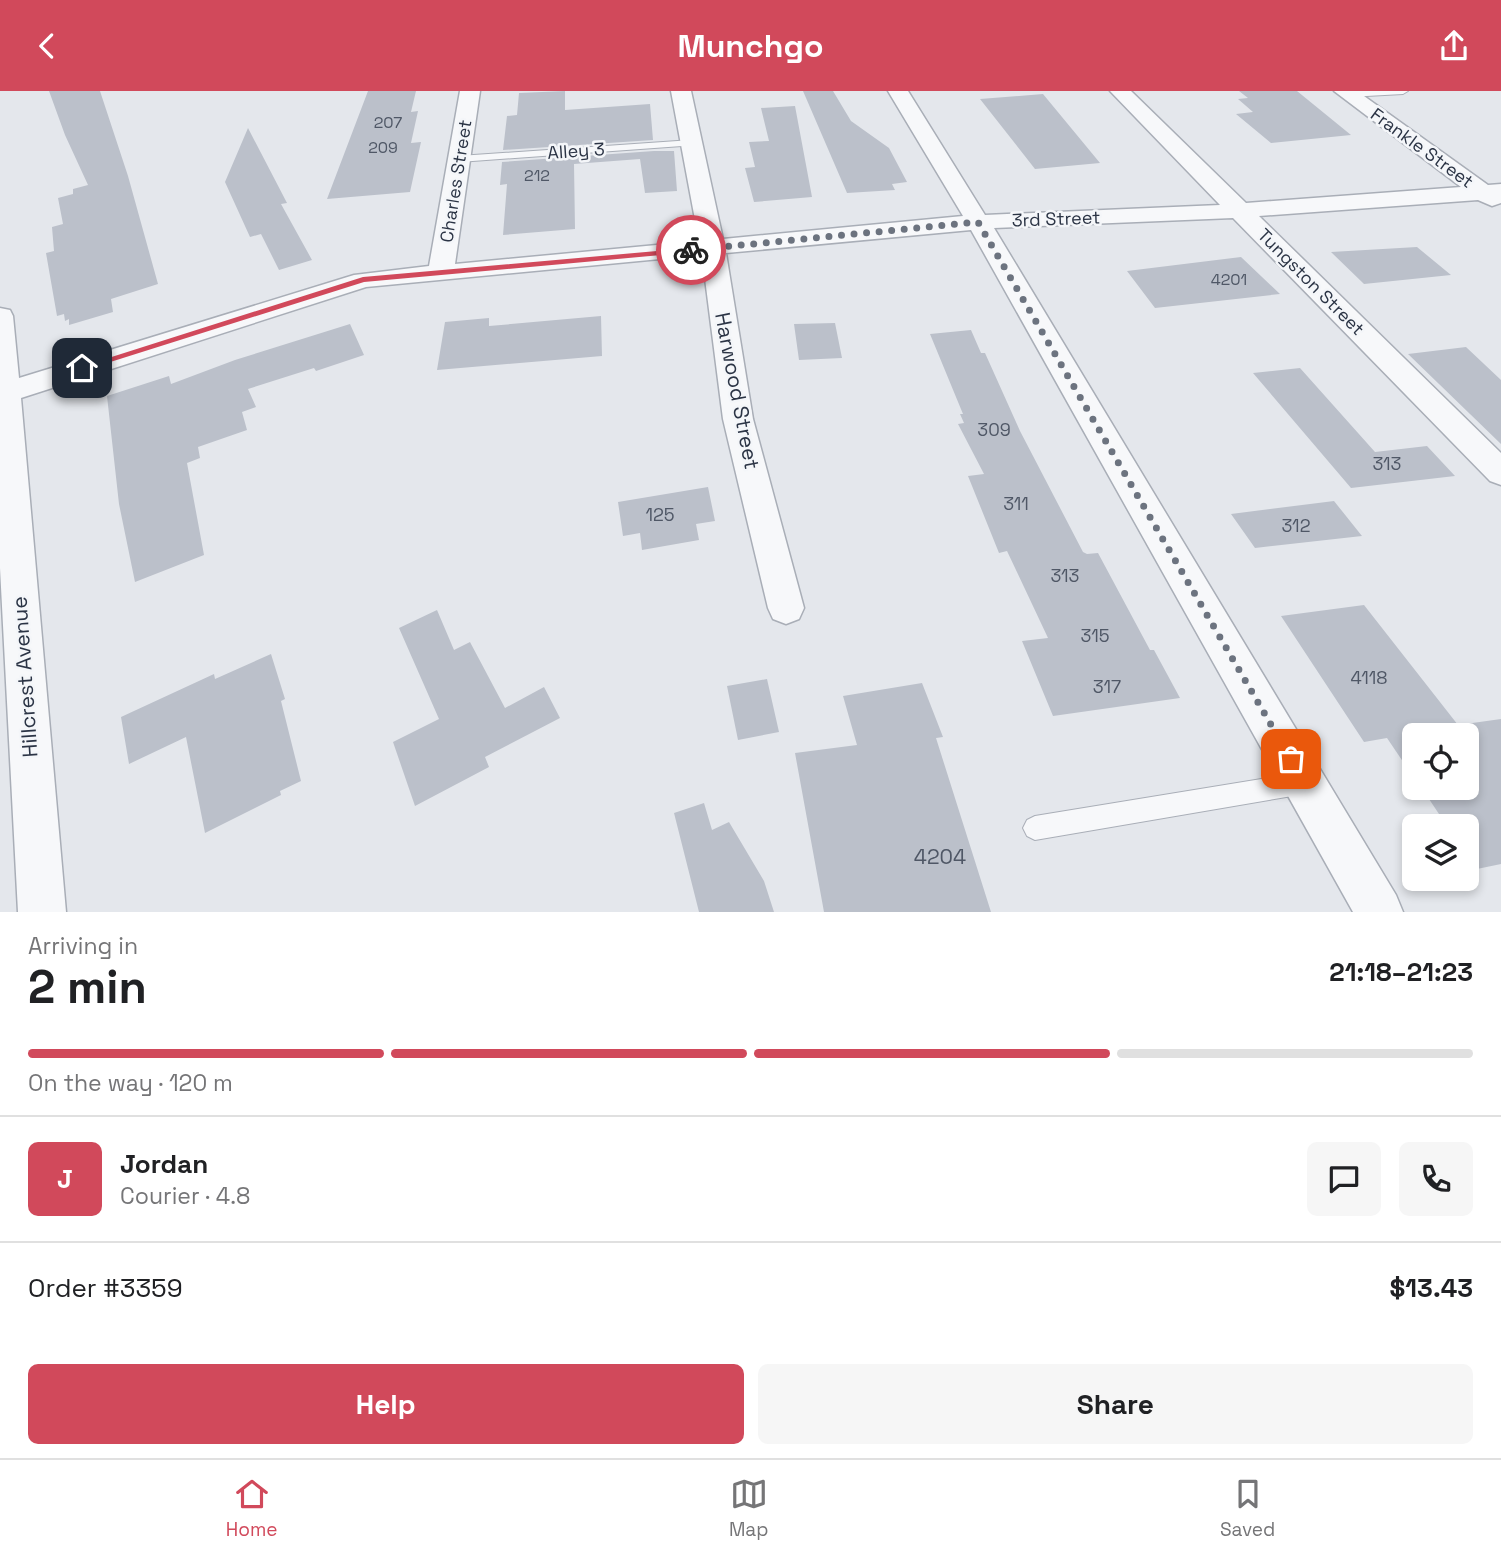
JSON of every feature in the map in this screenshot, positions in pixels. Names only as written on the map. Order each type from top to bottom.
[{"type":"street","name":"Charles Street","points":[[441,271],[470,91]]},
{"type":"street","name":"Harwood Street","points":[[681,91],[713,249],[738,419],[786,608]]},
{"type":"street","points":[[898,91],[978,222],[1379,912]]},
{"type":"street","name":"Tungston Street","points":[[1120,91],[1501,473]]},
{"type":"street","name":"Frankle Street","points":[[1346,93],[1495,197]]},
{"type":"street","name":"3rd Street","points":[[3,393],[363,280],[978,222],[1495,197]]},
{"type":"street","name":"Hillcrest Avenue","points":[[0,316],[3,393],[42,912]]},
{"type":"lane","points":[[1346,93],[1403,91]]},
{"type":"lane","name":"Alley 3","points":[[459,159],[692,143]]},
{"type":"lane","points":[[1035,828],[1304,783]]},
{"type":"building","points":[[49,91],[100,91],[128,176],[158,284],[111,299],[113,312],[69,325],[69,319],[65,321],[64,314],[57,316],[46,253],[54,251],[52,227],[63,224],[58,198],[73,194],[73,189],[88,185]]},
{"type":"building","points":[[368,91],[416,91],[411,112],[418,111],[411,143],[421,142],[410,192],[327,199]]},
{"type":"building","points":[[565,91],[565,110],[650,104],[653,140],[503,150],[507,116],[517,115],[519,93]]},
{"type":"building","points":[[803,91],[833,91],[851,121],[889,148],[907,182],[892,184],[895,190],[847,193]]},
{"type":"building","points":[[1239,91],[1297,91],[1351,135],[1271,143],[1236,114],[1253,112],[1238,99],[1248,98]]},
{"type":"building","points":[[1043,94],[1100,163],[1035,169],[980,99]]},
{"type":"building","points":[[795,106],[812,197],[754,202],[745,168],[755,167],[749,142],[769,141],[761,108]]},
{"type":"building","points":[[248,128],[287,203],[281,204],[312,260],[279,270],[261,234],[250,237],[225,182]]},
{"type":"building","points":[[674,151],[677,191],[645,193],[640,159],[574,164],[575,229],[503,235],[507,184],[500,185],[502,162]]},
{"type":"building","points":[[1417,247],[1451,275],[1364,284],[1331,252]]},
{"type":"building","points":[[1241,257],[1280,294],[1155,308],[1127,271]]},
{"type":"building","points":[[601,316],[602,356],[437,370],[445,322],[489,318],[489,326]]},
{"type":"building","points":[[835,323],[842,358],[799,360],[794,324]]},
{"type":"building","points":[[350,324],[364,355],[248,389],[256,407],[242,412],[247,430],[198,447],[200,458],[187,463],[204,555],[135,582],[119,504],[107,396],[169,376],[171,384],[235,360]]},
{"type":"building","points":[[971,330],[981,353],[985,353],[1020,431],[1083,552],[1098,553],[1150,650],[1154,650],[1180,698],[1053,716],[1022,641],[1048,638],[1007,551],[999,553],[968,476],[984,474],[958,424],[964,423],[960,414],[963,414],[930,334]]},
{"type":"building","points":[[1466,347],[1501,380],[1501,444],[1408,354]]},
{"type":"building","points":[[1300,368],[1375,452],[1427,446],[1455,476],[1351,488],[1253,373]]},
{"type":"building","points":[[708,487],[715,521],[696,524],[699,540],[642,550],[640,533],[623,536],[618,502]]},
{"type":"building","points":[[1334,501],[1362,536],[1255,548],[1231,514]]},
{"type":"building","points":[[1364,605],[1456,723],[1402,723],[1402,760],[1387,738],[1364,742],[1281,616]]},
{"type":"building","points":[[437,610],[454,650],[470,642],[505,708],[544,687],[560,718],[485,757],[489,767],[415,806],[393,742],[439,719],[399,628]]},
{"type":"building","points":[[271,654],[285,699],[281,701],[301,781],[280,791],[281,795],[205,833],[186,737],[129,764],[121,717],[214,674],[215,679]]},
{"type":"building","points":[[767,679],[779,732],[738,740],[727,686]]},
{"type":"building","points":[[922,683],[943,737],[936,738],[991,912],[824,912],[795,753],[857,745],[843,696]]},
{"type":"building","points":[[1501,719],[1501,864],[1479,869],[1479,814],[1439,814],[1430,800],[1479,800],[1479,723],[1472,723]]},
{"type":"building","points":[[704,803],[712,830],[729,822],[764,881],[774,912],[699,912],[674,813]]},
{"type":"way so far","points":[[691,250],[978,222],[1291,759]]},
{"type":"route","points":[[82,368],[363,280],[691,250]]}]
